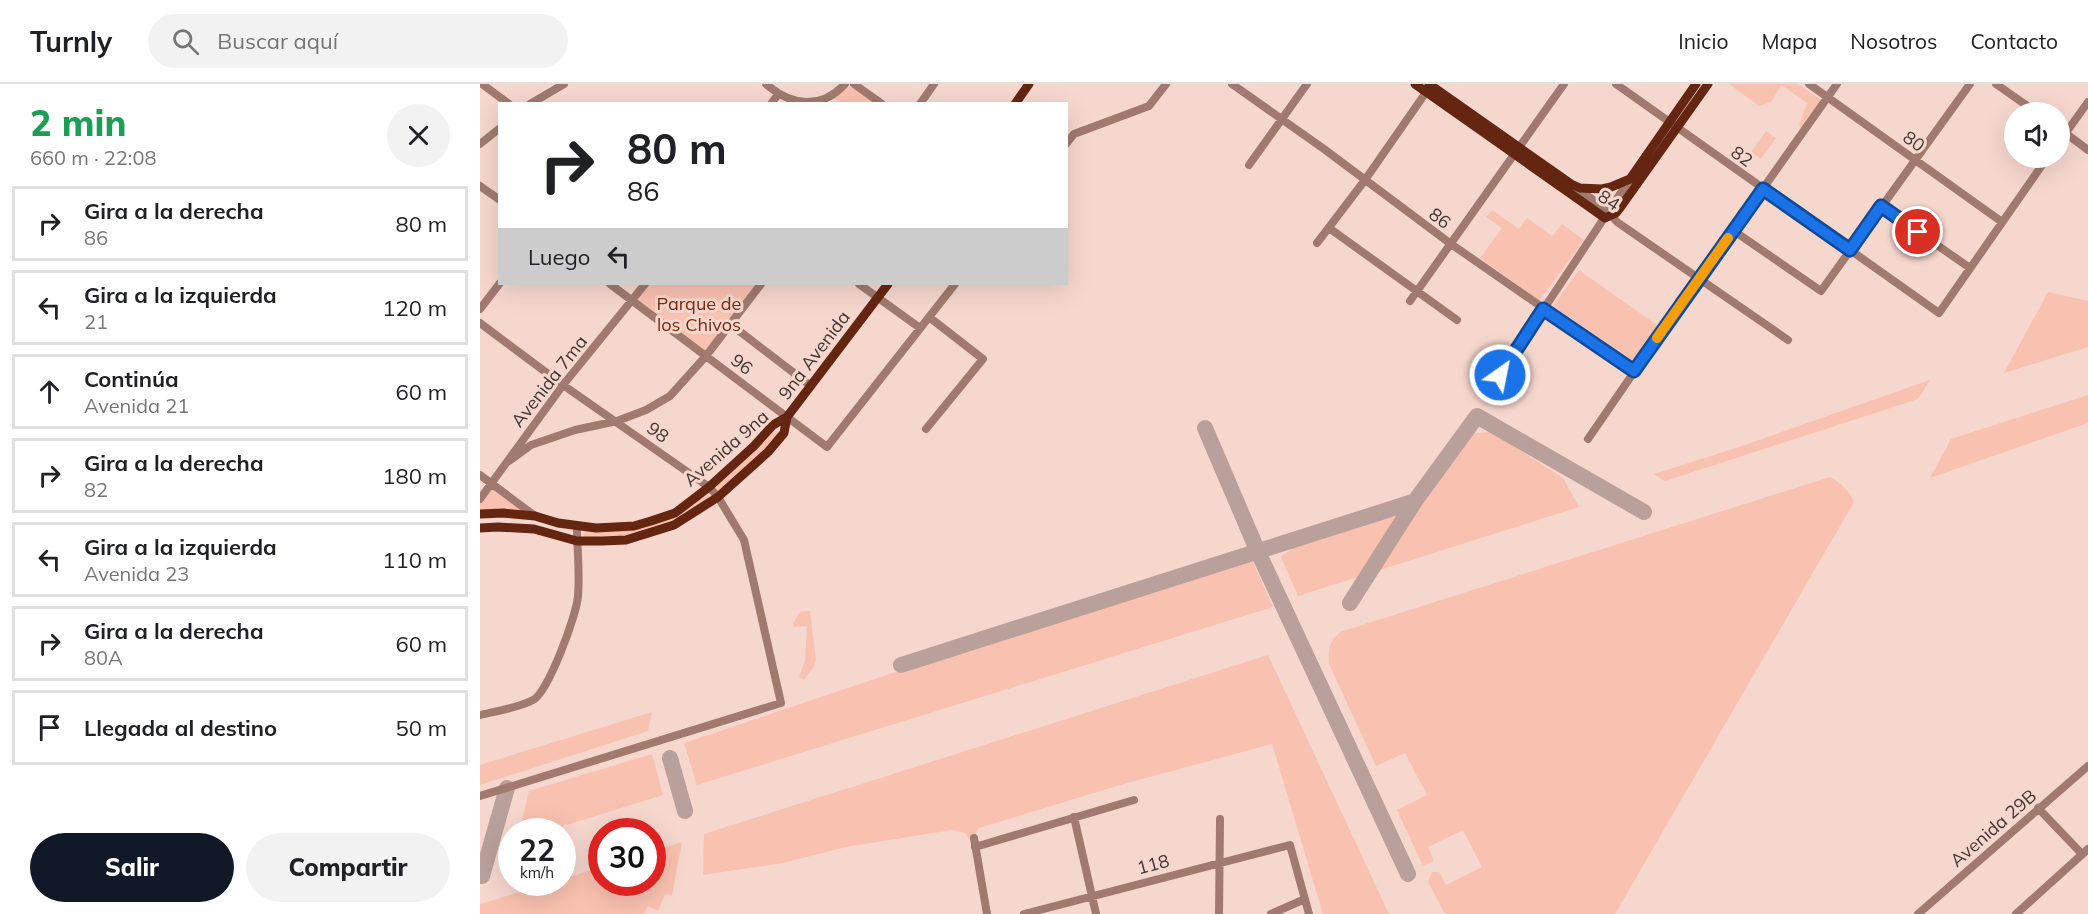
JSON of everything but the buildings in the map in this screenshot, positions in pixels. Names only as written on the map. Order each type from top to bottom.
[{"type":"main road","points":[[1016,102],[1029,84]]},
{"type":"main road","name":"84","points":[[1415,84],[1429,86],[1608,215]]},
{"type":"main road","points":[[1608,215],[1620,208],[1674,124],[1696,84]]},
{"type":"main road","points":[[1571,184],[1580,188],[1602,189],[1630,179],[1707,84]]},
{"type":"main road","name":"84","points":[[1517,151],[1571,184]]},
{"type":"main road","name":"9na Avenida","points":[[787,417],[887,285]]},
{"type":"main road","name":"Avenida 9na","points":[[480,514],[503,513],[535,516],[577,527],[620,528],[651,521],[675,513],[709,487],[754,446],[773,425],[787,417]]},
{"type":"main road","name":"Avenida 9na","points":[[480,528],[534,529],[572,540],[626,540],[675,525],[718,497],[768,452],[784,433],[787,417]]},
{"type":"street","points":[[482,84],[506,102]]},
{"type":"street","points":[[533,102],[564,84]]},
{"type":"street","points":[[766,84],[778,94],[798,101],[819,102],[845,84]]},
{"type":"street","points":[[854,84],[879,102]]},
{"type":"street","points":[[921,102],[934,84]]},
{"type":"street","points":[[1068,142],[1074,134],[1149,106],[1166,84]]},
{"type":"street","name":"86","points":[[1232,84],[1451,244],[1634,371]]},
{"type":"street","points":[[1249,165],[1308,84]]},
{"type":"street","points":[[1410,301],[1564,84]]},
{"type":"street","name":"82","points":[[1616,84],[1939,313],[1970,268]]},
{"type":"street","name":"80","points":[[1809,84],[2002,222]]},
{"type":"street","points":[[1588,439],[1836,84]]},
{"type":"street","points":[[1734,231],[1821,291],[1970,84]]},
{"type":"street","points":[[1996,84],[2022,102]]},
{"type":"street","points":[[1317,243],[1365,180],[1429,86]]},
{"type":"street","points":[[772,102],[778,94]]},
{"type":"street","points":[[2070,122],[2088,102]]},
{"type":"street","points":[[480,144],[498,130]]},
{"type":"street","points":[[2070,137],[2088,150]]},
{"type":"street","points":[[1881,206],[1970,268],[2041,168]]},
{"type":"street","points":[[1500,375],[1630,179]]},
{"type":"street","points":[[1571,184],[1608,215]]},
{"type":"street","points":[[480,186],[498,200]]},
{"type":"street","name":"84","points":[[1608,215],[1787,342]]},
{"type":"street","points":[[1329,228],[1457,320]]},
{"type":"street","points":[[480,309],[498,285]]},
{"type":"street","name":"96","points":[[611,285],[827,447],[920,328]]},
{"type":"street","name":"Avenida 7ma","points":[[480,499],[563,385],[644,285]]},
{"type":"street","points":[[508,460],[531,446],[575,430],[617,421],[646,410],[670,396],[706,356],[760,285]]},
{"type":"street","points":[[860,285],[920,328],[954,285]]},
{"type":"street","points":[[926,429],[983,359],[928,317]]},
{"type":"street","name":"98","points":[[480,323],[563,385],[709,487],[718,497],[744,540],[781,703],[480,796]]},
{"type":"street","points":[[730,324],[811,386]]},
{"type":"street","points":[[523,439],[531,446]]},
{"type":"street","points":[[480,475],[535,516]]},
{"type":"street","points":[[480,715],[534,700],[539,695],[563,645],[576,609],[577,562],[572,540],[577,527]]},
{"type":"street","name":"Avenida 29B","points":[[1918,914],[2088,766]]},
{"type":"street","points":[[975,847],[1134,800]]},
{"type":"street","points":[[2016,914],[2085,851],[2038,808]]},
{"type":"street","points":[[1074,817],[1096,914]]},
{"type":"street","points":[[1218,914],[1221,862],[1220,819]]},
{"type":"street","points":[[974,838],[987,914]]},
{"type":"street","name":"118","points":[[1024,914],[1290,845],[1305,899]]},
{"type":"street","points":[[1271,914],[1305,899],[1309,914]]},
{"type":"green space","points":[[1729,84],[1798,84],[1821,100],[1802,129],[1799,125],[1807,103],[1783,86],[1771,102],[1759,106]]},
{"type":"green space","points":[[850,86],[874,102],[840,102],[834,98]]},
{"type":"green space","points":[[1766,131],[1776,138],[1761,159],[1751,152]]},
{"type":"green space","points":[[1492,210],[1519,229],[1527,218],[1552,236],[1562,224],[1584,240],[1539,301],[1480,258],[1502,228],[1486,217]]},
{"type":"green space","points":[[1579,270],[1661,328],[1636,363],[1553,306]]},
{"type":"green space","name":"Parque de los Chivos","points":[[644,285],[760,285],[706,356],[632,300]]},
{"type":"green space","points":[[2048,292],[2088,301],[2088,347],[2004,373]]},
{"type":"green space","points":[[1930,380],[1918,399],[1665,481],[1654,474],[1742,446]]},
{"type":"green space","points":[[2088,395],[2088,423],[1930,478],[1951,439]]},
{"type":"green space","points":[[775,430],[778,432],[768,448],[744,471],[718,490],[718,485]]},
{"type":"green space","points":[[1491,432],[1563,478],[1579,507],[1298,596],[1281,557],[1298,544],[1424,501],[1467,438],[1475,433]]},
{"type":"green space","points":[[1830,477],[1845,488],[1854,502],[1615,914],[1445,914],[1428,882],[1432,872],[1439,872],[1446,885],[1482,867],[1463,830],[1428,847],[1434,861],[1422,864],[1397,810],[1427,795],[1405,753],[1376,766],[1329,664],[1330,646],[1336,636],[1340,632]]},
{"type":"green space","points":[[492,484],[535,516],[480,514],[480,499]]},
{"type":"green space","points":[[709,495],[711,499],[669,524],[626,536],[585,537],[582,534],[585,531],[634,530]]},
{"type":"green space","points":[[1252,560],[1273,607],[697,785],[684,743],[1009,634]]},
{"type":"green space","points":[[801,611],[810,611],[816,660],[804,680],[799,677],[805,661],[807,626],[794,627],[793,623]]},
{"type":"green space","points":[[1268,655],[1389,914],[1323,914],[1272,744],[1120,785],[979,828],[971,842],[965,833],[952,830],[846,847],[783,863],[703,875],[704,834]]},
{"type":"green space","points":[[652,712],[648,731],[480,785],[480,765]]},
{"type":"green space","points":[[652,754],[663,795],[576,822],[576,818],[523,818],[529,791]]},
{"type":"green space","points":[[682,842],[672,895],[666,894],[666,847]]},
{"type":"green space","points":[[588,871],[588,896],[664,896],[658,911],[648,906],[644,914],[480,914],[480,904],[507,896],[576,896],[576,875]]},
{"type":"taxiway","points":[[1350,603],[1415,501],[1477,416],[1644,512]]},
{"type":"taxiway","points":[[1205,428],[1258,552],[1408,874]]},
{"type":"taxiway","points":[[901,665],[1415,501]]},
{"type":"taxiway","points":[[670,758],[685,811]]},
{"type":"taxiway","points":[[482,876],[507,788]]},
{"type":"slow traffic","points":[[1657,338],[1728,238]]},
{"type":"route","points":[[1500,375],[1543,309],[1634,371],[1763,189],[1850,250],[1881,206],[1918,232]]}]
